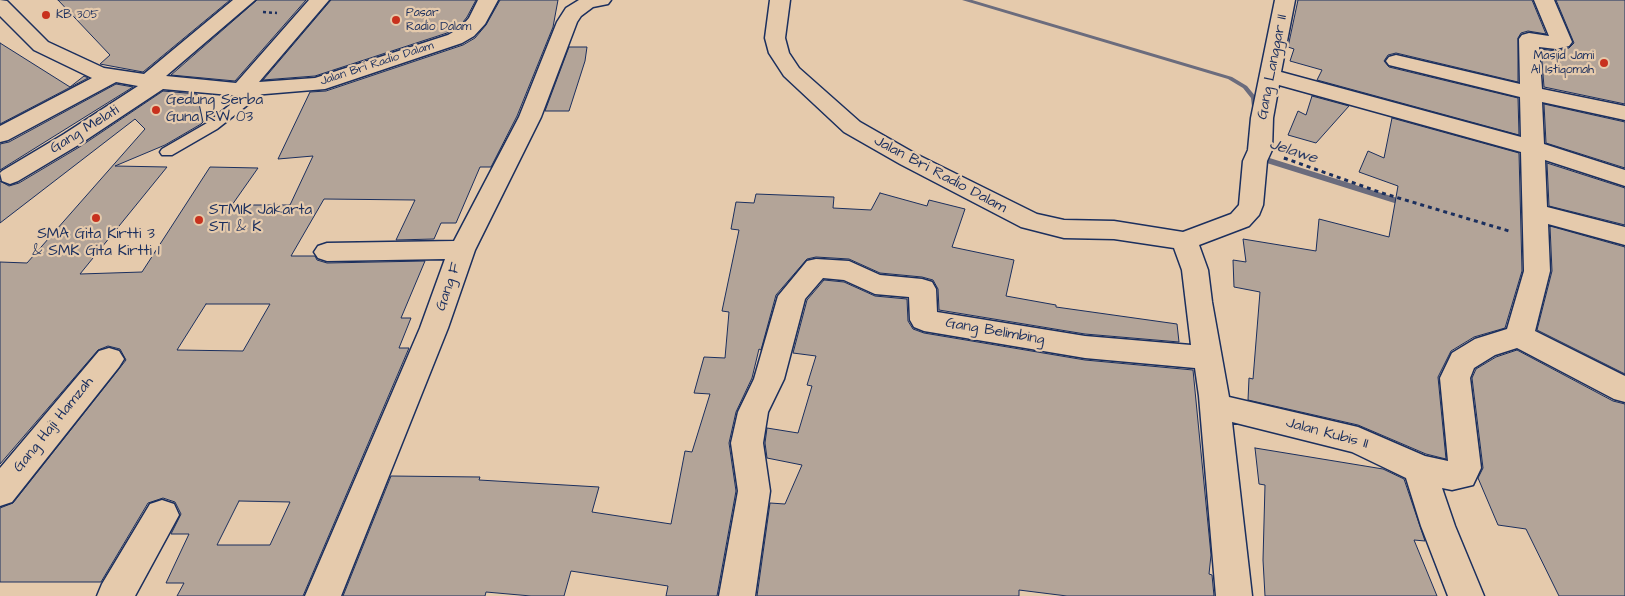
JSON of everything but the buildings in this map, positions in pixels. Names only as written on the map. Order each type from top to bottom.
[{"type":"street","name":"Jalan Bri Radio Dalam","points":[[0,5],[41,46],[80,66],[110,76],[154,82],[250,90],[317,84],[456,39],[467,32],[478,20],[488,0]]},
{"type":"street","name":"Gang F","points":[[323,596],[434,328],[462,250],[530,117],[567,22],[573,12],[587,3],[601,0]]},
{"type":"street","name":"Jalan Bri Radio Dalam","points":[[780,0],[775,38],[779,53],[791,72],[852,126],[908,159],[1030,221],[1064,229],[1114,230],[1185,241]]},
{"type":"street","name":"Gang Langgar II","points":[[1185,241],[1240,220],[1246,215],[1250,205],[1262,118],[1285,0]]},
{"type":"street","points":[[1544,0],[1562,42],[1556,43],[1529,39],[1538,266],[1518,336],[1625,390]]},
{"type":"street","name":"Gang Melati","points":[[10,176],[72,139],[154,82],[239,6]]},
{"type":"street","points":[[250,90],[313,7]]},
{"type":"street","points":[[1396,61],[1624,118]]},
{"type":"street","points":[[0,135],[110,76]]},
{"type":"street","points":[[1270,76],[1533,148],[1625,178]]},
{"type":"street","points":[[1536,212],[1625,236]]},
{"type":"street","points":[[1185,241],[1195,270],[1215,401],[1234,596]]},
{"type":"street","points":[[327,252],[462,250]]},
{"type":"street","name":"Gang Belimbing","points":[[737,596],[754,491],[747,443],[753,412],[769,379],[792,296],[816,268],[849,271],[875,284],[922,289],[924,320],[1084,347],[1207,358]]},
{"type":"street","name":"Jalan Kubis II","points":[[1215,401],[1358,440],[1420,469],[1452,476],[1462,475],[1466,468],[1455,378],[1462,362],[1485,347],[1518,336]]},
{"type":"street","name":"Gang Haji Hamzah","points":[[0,492],[109,359]]},
{"type":"street","points":[[1420,469],[1438,526],[1466,596]]},
{"type":"street","points":[[115,596],[162,515]]},
{"type":"lane","points":[[167,152],[212,126],[250,90]]},
{"type":"path","points":[[239,6],[313,7]]},
{"type":"path","points":[[1258,155],[1514,233]]},
{"type":"waterway","name":"Jelawe","points":[[965,0],[1230,78],[1245,87],[1254,98],[1256,113]]},
{"type":"waterway","name":"Jelawe","points":[[1257,157],[1407,204]]},
{"type":"place","name":"KB 305","points":[[46,15]]},
{"type":"place","name":"Pasar Radio Dalam","points":[[396,20]]},
{"type":"place","name":"Masjid Jami Al Istiqomah","points":[[1604,63]]},
{"type":"place","name":"Gedung Serba Guna RW 03","points":[[156,110]]},
{"type":"place","name":"SMA Gita Kirtti 3 & SMK Gita Kirtti 1","points":[[96,218]]},
{"type":"place","name":"STMIK Jakarta STI & K","points":[[199,220]]}]
